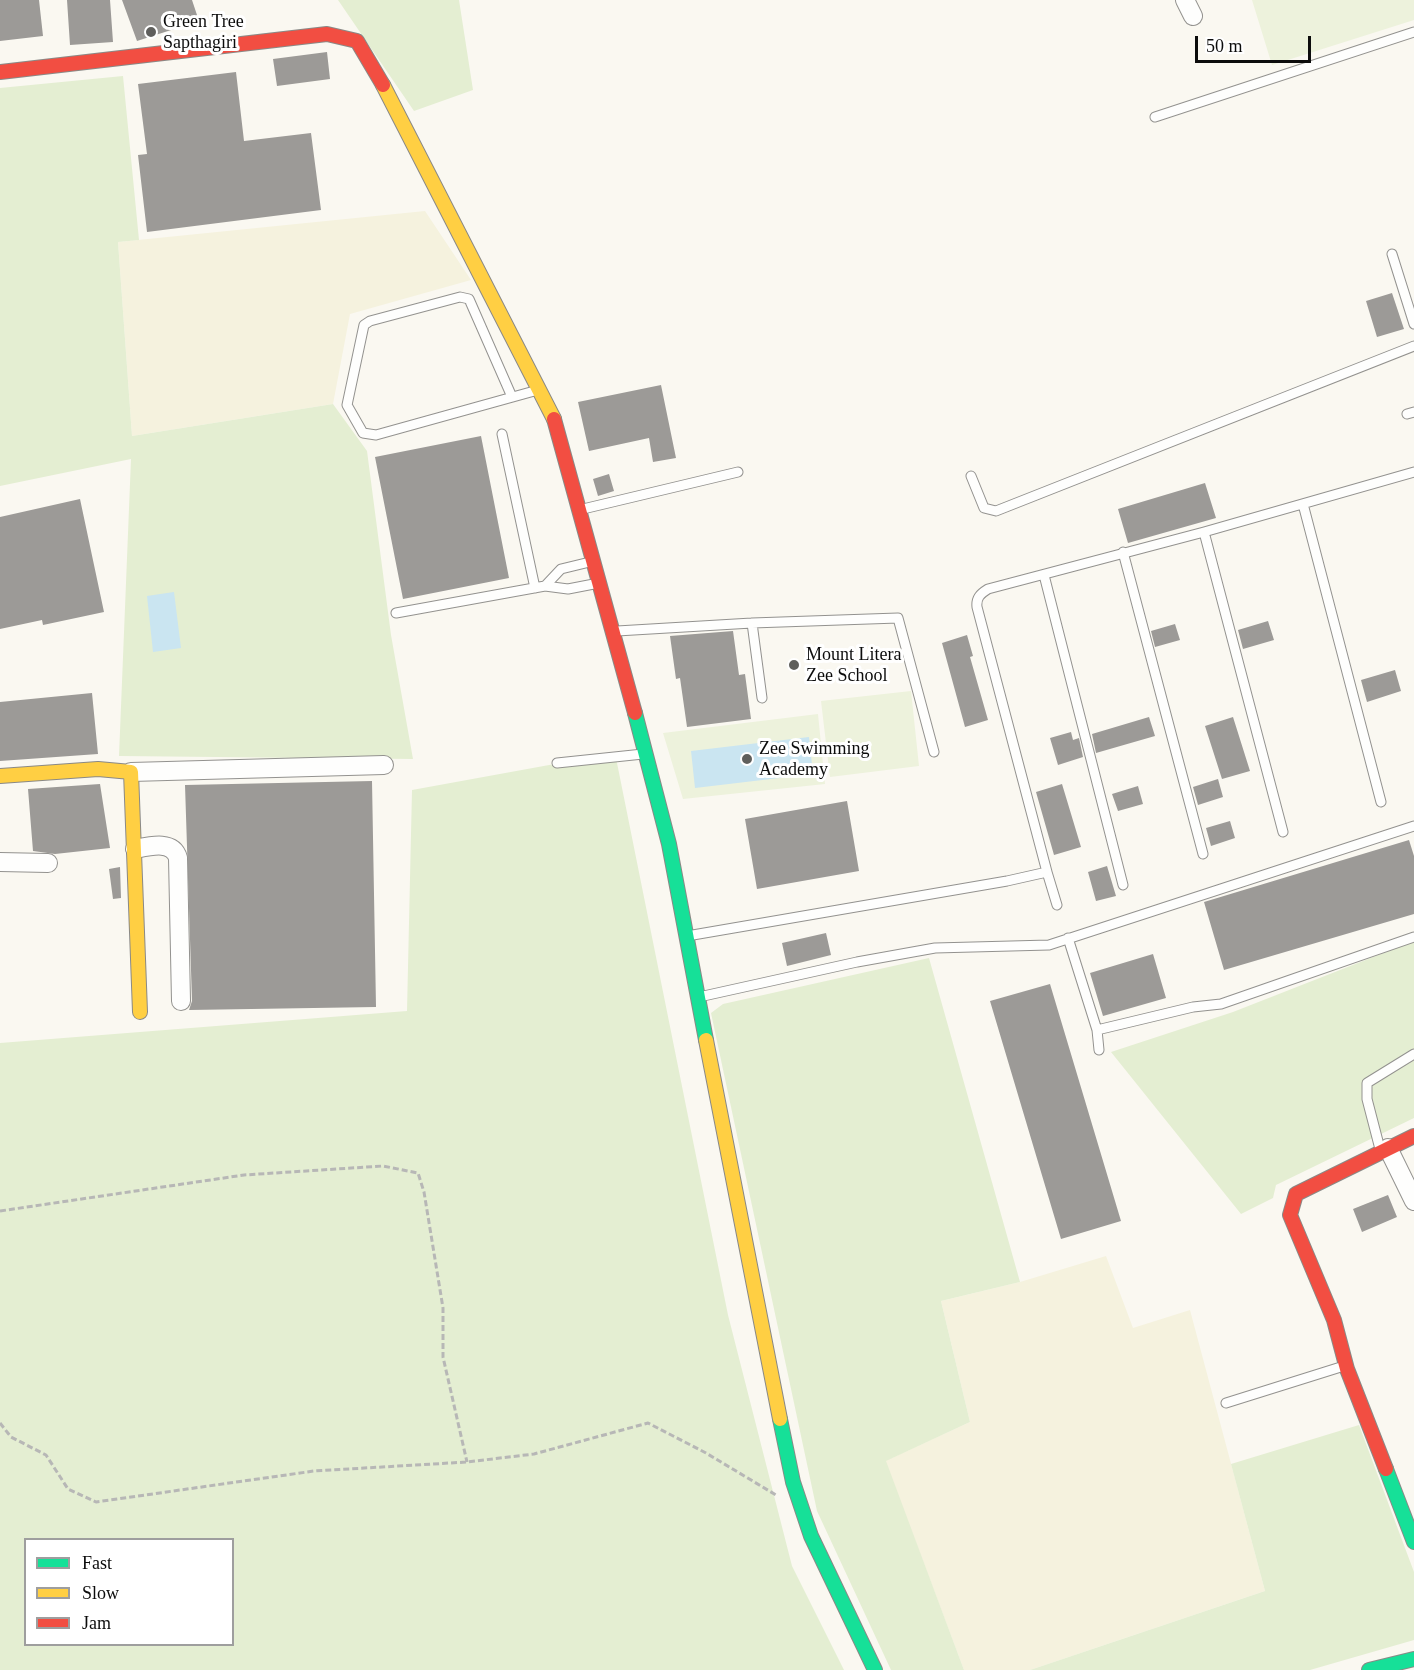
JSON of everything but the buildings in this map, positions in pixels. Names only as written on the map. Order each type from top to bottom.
[{"type":"street","points":[[0,72],[327,34],[357,41],[388,93],[553,416],[601,583],[669,844],[757,1313],[801,1509],[875,1670]]},
{"type":"street","points":[[0,776],[98,769],[131,772],[384,765]]},
{"type":"street","points":[[131,772],[140,1012]]},
{"type":"street","points":[[135,849],[170,846],[176,850],[181,1001]]},
{"type":"street","points":[[0,862],[48,863]]},
{"type":"street","points":[[1414,1136],[1296,1194],[1290,1215],[1334,1320],[1346,1366],[1414,1542]]},
{"type":"street","points":[[1384,1150],[1414,1201]]},
{"type":"street","points":[[1369,1670],[1414,1659]]},
{"type":"lane","points":[[1155,117],[1414,32]]},
{"type":"lane","points":[[1392,254],[1414,324]]},
{"type":"lane","points":[[512,397],[469,299],[460,297],[370,321],[364,325],[347,405],[363,433],[369,435],[512,397],[538,390]]},
{"type":"lane","points":[[971,476],[984,508],[996,511],[1414,346]]},
{"type":"lane","points":[[502,434],[540,587]]},
{"type":"lane","points":[[580,510],[738,472]]},
{"type":"lane","points":[[1057,905],[976,601],[988,590],[1414,472]]},
{"type":"lane","points":[[1303,504],[1381,802]]},
{"type":"lane","points":[[1204,532],[1283,832]]},
{"type":"lane","points":[[1123,552],[1203,854]]},
{"type":"lane","points":[[540,587],[561,569],[595,561]]},
{"type":"lane","points":[[1044,574],[1123,885]]},
{"type":"lane","points":[[396,613],[540,587],[568,589],[601,583]]},
{"type":"lane","points":[[614,631],[752,622],[898,618],[933,752]]},
{"type":"lane","points":[[752,622],[762,698]]},
{"type":"lane","points":[[557,763],[646,754]]},
{"type":"lane","points":[[697,998],[857,962],[935,948],[1049,945],[1414,826]]},
{"type":"lane","points":[[685,936],[1007,881],[1047,872]]},
{"type":"lane","points":[[1096,1030],[1193,1007],[1221,1004],[1414,937]]},
{"type":"lane","points":[[1068,939],[1096,1030],[1099,1050]]},
{"type":"lane","points":[[1384,1150],[1367,1099],[1367,1083],[1414,1054]]},
{"type":"lane","points":[[1226,1403],[1346,1366]]},
{"type":"path","points":[[0,1211],[244,1175],[383,1166],[418,1173],[424,1192],[443,1308],[443,1357],[467,1462]]},
{"type":"path","points":[[0,1423],[11,1437],[45,1455],[68,1489],[96,1502],[314,1472],[467,1462],[534,1454],[648,1424],[706,1453],[801,1509]]},
{"type":"shaded area","points":[[425,211],[471,280],[350,314],[333,404],[132,436],[118,242]]},
{"type":"shaded area","points":[[1106,1256],[1133,1328],[1190,1310],[1265,1591],[1030,1670],[964,1670],[885,1461],[970,1422],[941,1301],[1020,1282]]},
{"type":"green space","points":[[338,0],[459,0],[473,90],[414,111]]},
{"type":"green space","points":[[1252,0],[1414,0],[1414,20],[1272,65]]},
{"type":"green space","points":[[123,76],[139,240],[118,242],[132,436],[333,404],[367,451],[391,635],[413,759],[119,756],[131,459],[0,486],[0,88]]},
{"type":"green space","points":[[911,691],[919,766],[830,777],[821,701]]},
{"type":"green space","name":"Zee Swimming Academy","points":[[818,714],[825,784],[683,799],[663,733]]},
{"type":"green space","points":[[615,753],[728,1315],[792,1566],[844,1670],[0,1670],[0,1043],[407,1011],[412,790]]},
{"type":"green space","points":[[1414,941],[1414,1118],[1276,1185],[1273,1198],[1241,1214],[1111,1052],[1233,1012]]},
{"type":"green space","points":[[929,958],[1020,1282],[941,1301],[970,1422],[886,1461],[964,1670],[891,1670],[817,1511],[711,1013],[723,1004]]},
{"type":"green space","points":[[1359,1425],[1414,1572],[1414,1640],[1310,1670],[1030,1670],[1265,1591],[1231,1464]]},
{"type":"water","points":[[174,592],[181,648],[153,652],[147,596]]},
{"type":"water","points":[[809,737],[813,774],[695,788],[691,751]]},
{"type":"traffic: fast","points":[[635,713],[669,844],[706,1040]]},
{"type":"traffic: fast","points":[[780,1419],[793,1482],[811,1536],[875,1670]]},
{"type":"traffic: fast","points":[[1386,1469],[1414,1542]]},
{"type":"traffic: fast","points":[[1369,1670],[1414,1659]]},
{"type":"traffic: slow","points":[[383,85],[554,419]]},
{"type":"traffic: slow","points":[[0,776],[98,769],[131,772],[140,1012]]},
{"type":"traffic: slow","points":[[706,1040],[780,1419]]},
{"type":"traffic: jam","points":[[0,72],[327,34],[357,41],[383,85]]},
{"type":"traffic: jam","points":[[554,419],[635,713]]},
{"type":"traffic: jam","points":[[1386,1469],[1347,1369],[1334,1320],[1290,1215],[1296,1194],[1414,1136]]},
{"type":"place","name":"Green Tree Sapthagiri","points":[[151,32]]},
{"type":"place","name":"Mount Litera Zee School","points":[[794,665]]},
{"type":"place","name":"Zee Swimming Academy","points":[[747,759]]}]
